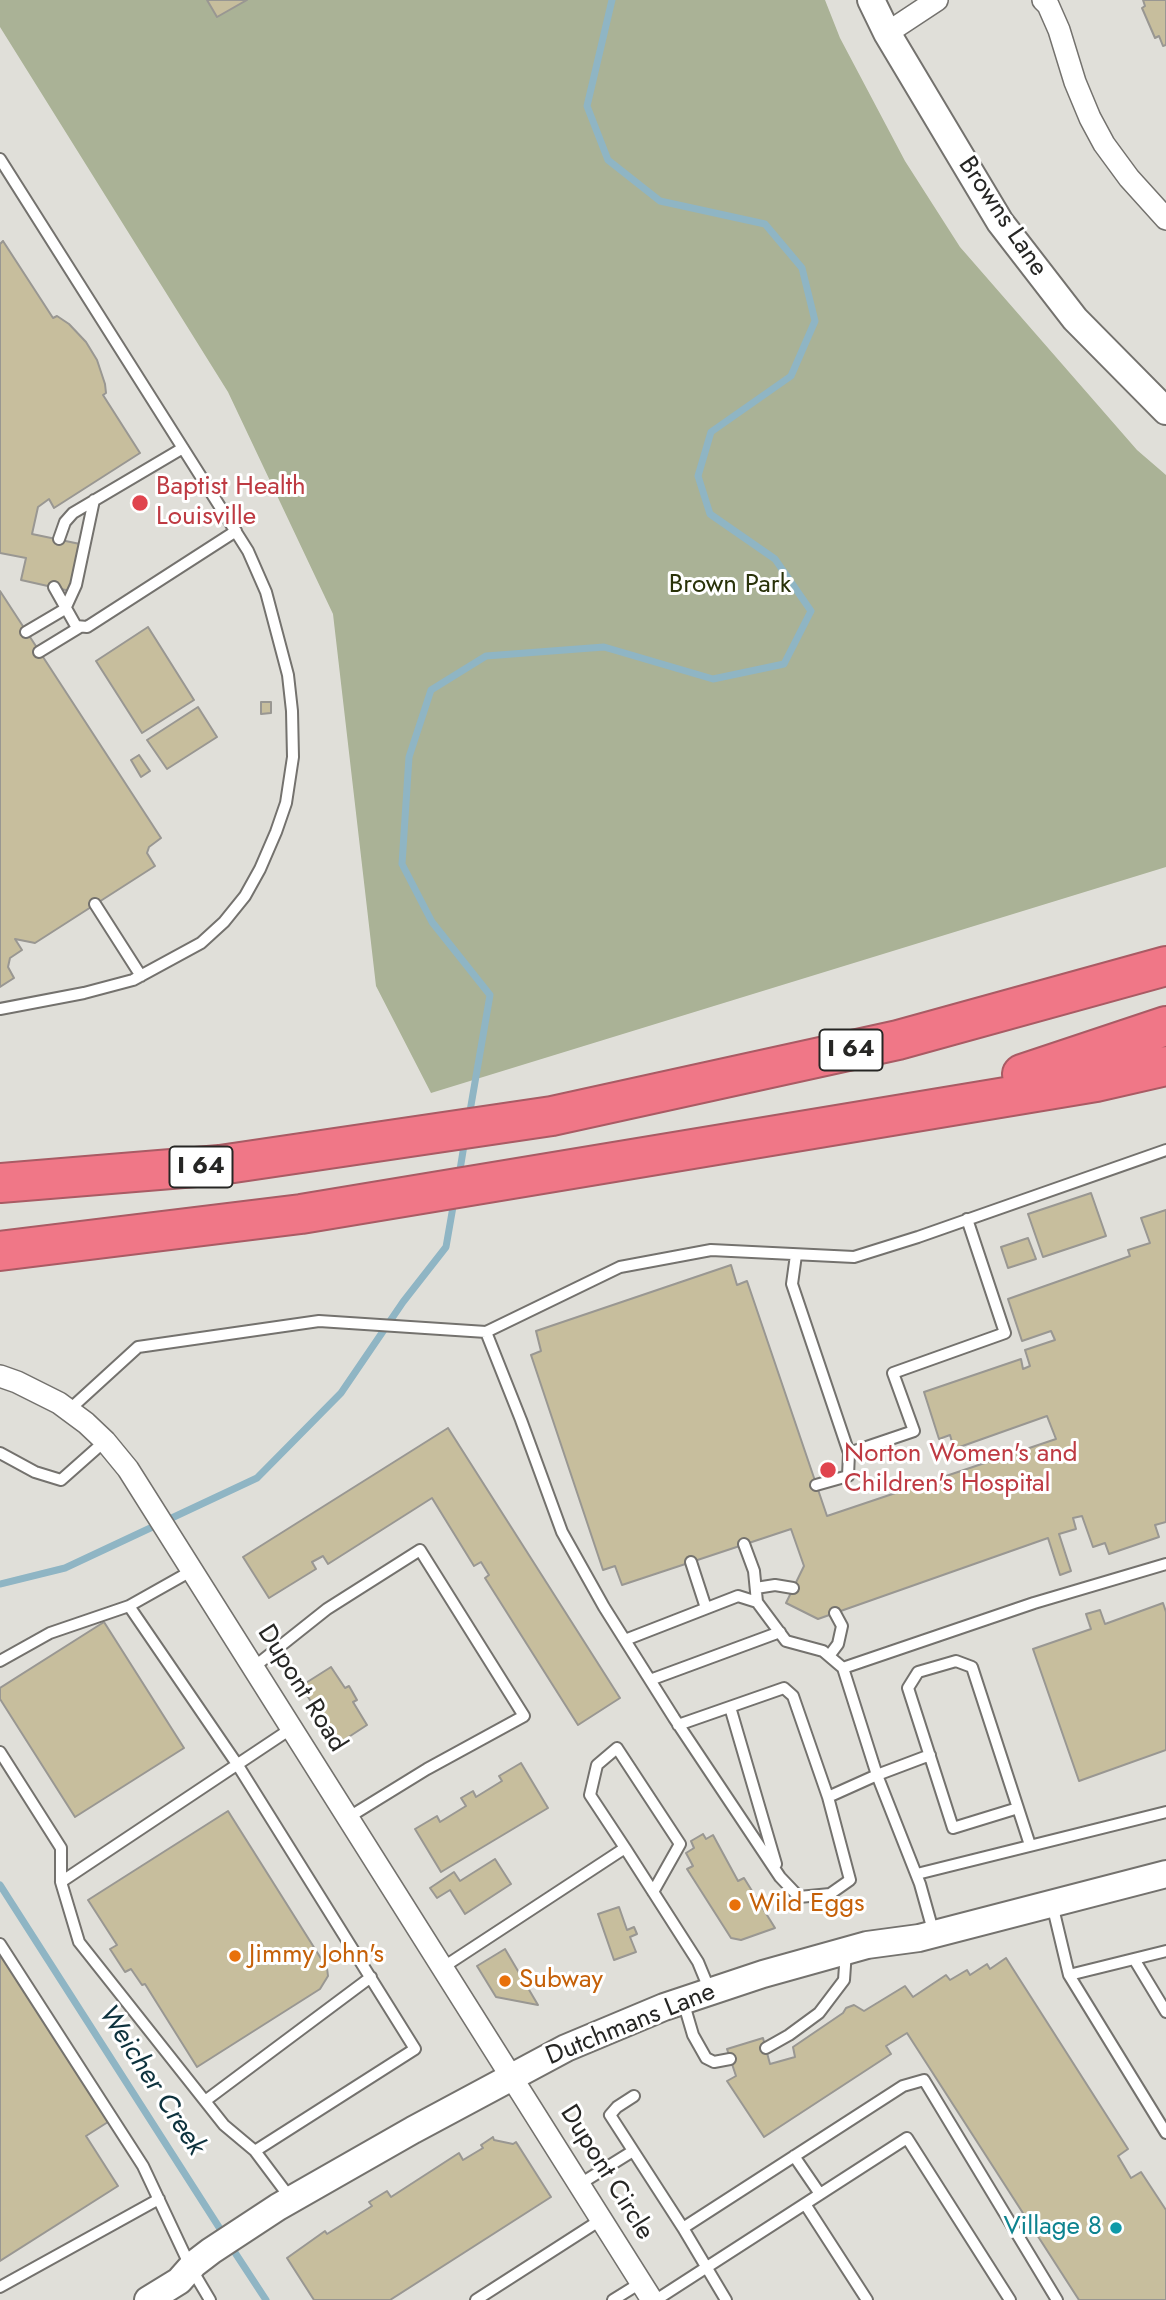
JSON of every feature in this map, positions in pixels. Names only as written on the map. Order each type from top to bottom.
[{"type":"highway","name":"I 64","points":[[0,1183],[220,1166],[532,1119],[898,1040],[1166,966]]},
{"type":"highway","name":"I 64","points":[[0,1251],[301,1214],[890,1116],[1078,1057],[1166,1026]]},
{"type":"highway","points":[[890,1116],[1096,1082],[1166,1066]]},
{"type":"street","name":"Browns Lane","points":[[871,0],[887,33],[1000,222],[1075,319],[1166,411]]},
{"type":"street","points":[[887,33],[937,0]]},
{"type":"street","points":[[1043,0],[1059,30],[1075,82],[1104,144],[1129,178],[1166,219]]},
{"type":"street","name":"Dupont Road","points":[[0,1376],[17,1382],[69,1410],[105,1441],[128,1469],[512,2076]]},
{"type":"street","name":"Dutchmans Lane","points":[[148,2300],[179,2281],[211,2251],[291,2199],[566,2048],[683,2001],[763,1974],[867,1945],[934,1934],[1166,1874]]},
{"type":"street","name":"Dupont Circle","points":[[512,2076],[650,2294]]},
{"type":"lane","points":[[0,159],[248,551],[266,592],[288,674],[293,757],[285,803],[260,869],[246,895],[224,922],[201,943],[141,976],[83,993],[0,1009]]},
{"type":"lane","points":[[59,539],[65,522],[73,513],[183,448]]},
{"type":"lane","points":[[26,632],[65,609],[76,585],[94,500]]},
{"type":"lane","points":[[54,587],[76,626],[87,627],[236,531]]},
{"type":"lane","points":[[39,652],[80,627]]},
{"type":"lane","points":[[95,904],[141,976]]},
{"type":"lane","points":[[69,1410],[138,1347],[319,1321],[486,1332],[620,1267],[711,1250],[854,1258],[1166,1150]]},
{"type":"lane","points":[[849,1453],[914,1431],[893,1373],[1004,1334],[967,1220]]},
{"type":"lane","points":[[796,1255],[792,1284],[849,1453],[848,1476],[816,1485]]},
{"type":"lane","points":[[486,1332],[562,1532],[678,1725],[780,1877],[799,1897],[830,1895],[850,1880],[828,1797],[793,1696],[784,1688],[678,1725]]},
{"type":"lane","points":[[0,1453],[36,1472],[61,1480],[105,1441]]},
{"type":"lane","points":[[744,1544],[754,1571],[757,1602],[786,1641],[823,1651],[843,1668],[877,1775],[917,1874],[934,1934]]},
{"type":"lane","points":[[254,1667],[327,1609],[420,1550],[524,1716],[427,1769],[349,1817]]},
{"type":"lane","points":[[691,1562],[706,1608]]},
{"type":"lane","points":[[843,1668],[1034,1603],[1166,1564]]},
{"type":"lane","points":[[0,1661],[50,1633],[129,1606],[193,1570]]},
{"type":"lane","points":[[756,1588],[775,1585],[793,1588]]},
{"type":"lane","points":[[625,1640],[738,1597],[757,1602]]},
{"type":"lane","points":[[129,1606],[237,1764],[415,2049],[255,2151]]},
{"type":"lane","points":[[830,1656],[838,1644],[842,1626],[835,1613]]},
{"type":"lane","points":[[650,1680],[780,1632]]},
{"type":"lane","points":[[1018,1808],[953,1828],[908,1688],[918,1672],[956,1661],[972,1667],[1018,1808],[1030,1845]]},
{"type":"lane","points":[[730,1707],[780,1877]]},
{"type":"lane","points":[[61,1882],[292,1728]]},
{"type":"lane","points":[[653,1892],[680,1844],[617,1748],[597,1765],[590,1795],[698,1962],[710,1992]]},
{"type":"lane","points":[[0,1752],[61,1848],[61,1882],[79,1942],[224,2125],[255,2151],[291,2199]]},
{"type":"lane","points":[[828,1797],[930,1755]]},
{"type":"lane","points":[[917,1874],[1166,1812]]},
{"type":"lane","points":[[442,1968],[625,1848]]},
{"type":"lane","points":[[1052,1904],[1069,1975],[1166,2133]]},
{"type":"lane","points":[[0,1944],[143,2165],[191,2268],[210,2300]]},
{"type":"lane","points":[[766,2048],[819,2013],[844,1980],[846,1951]]},
{"type":"lane","points":[[1069,1975],[1166,1951]]},
{"type":"lane","points":[[1134,1959],[1166,2012]]},
{"type":"lane","points":[[205,2101],[371,1977]]},
{"type":"lane","points":[[683,2001],[693,2035],[706,2058],[715,2062],[730,2059]]},
{"type":"lane","points":[[683,2228],[903,2086],[924,2080],[1057,2300]]},
{"type":"lane","points":[[634,2096],[610,2115],[726,2300]]},
{"type":"lane","points":[[612,2300],[650,2294],[706,2268],[907,2138],[1010,2300]]},
{"type":"lane","points":[[580,2184],[633,2151]]},
{"type":"lane","points":[[794,2156],[820,2194]]},
{"type":"lane","points":[[0,2287],[159,2199]]},
{"type":"lane","points":[[805,2204],[867,2300]]},
{"type":"lane","points":[[477,2300],[602,2219]]},
{"type":"green space","name":"Brown Park","points":[[0,0],[825,0],[840,38],[905,161],[960,247],[1137,450],[1166,475],[1166,867],[431,1093],[376,986],[333,614],[228,392],[0,27]]},
{"type":"building","points":[[207,0],[247,0],[217,17]]},
{"type":"building","points":[[1143,0],[1166,0],[1166,45],[1163,46],[1159,36],[1155,38],[1142,8],[1145,6]]},
{"type":"building","points":[[3,241],[53,318],[57,316],[69,324],[86,342],[97,360],[105,384],[106,393],[103,395],[140,453],[54,508],[49,499],[38,507],[32,534],[80,544],[70,591],[21,580],[26,558],[0,553],[0,244]]},
{"type":"building","points":[[0,591],[161,838],[149,847],[147,853],[155,866],[35,943],[15,939],[22,950],[10,958],[8,967],[14,978],[0,987]]},
{"type":"building","points":[[148,627],[194,700],[142,733],[96,661]]},
{"type":"building","points":[[261,702],[271,702],[271,713],[261,714]]},
{"type":"building","points":[[198,707],[217,737],[167,769],[147,740]]},
{"type":"building","points":[[139,755],[150,771],[141,777],[131,760]]},
{"type":"building","points":[[1091,1193],[1106,1236],[1043,1257],[1028,1214]]},
{"type":"building","points":[[1166,1210],[1166,1522],[1155,1525],[1159,1537],[1109,1554],[1105,1543],[1093,1547],[1082,1516],[1073,1518],[1076,1529],[1059,1534],[1071,1571],[1060,1575],[1048,1538],[818,1619],[786,1603],[804,1566],[791,1529],[622,1585],[615,1566],[603,1570],[531,1355],[541,1351],[536,1331],[731,1265],[737,1285],[747,1281],[827,1516],[1056,1439],[1047,1416],[954,1449],[950,1435],[939,1439],[924,1392],[1021,1359],[1023,1369],[1030,1366],[1025,1350],[1055,1340],[1051,1331],[1022,1341],[1008,1299],[1130,1256],[1128,1250],[1150,1243],[1141,1218]]},
{"type":"building","points":[[1028,1238],[1036,1259],[1008,1268],[1001,1247]]},
{"type":"building","points":[[448,1428],[620,1698],[578,1725],[485,1578],[489,1575],[481,1562],[474,1566],[432,1498],[328,1564],[323,1556],[312,1562],[316,1569],[269,1598],[243,1557]]},
{"type":"building","points":[[1163,1603],[1166,1612],[1166,1750],[1079,1781],[1033,1649],[1091,1629],[1086,1614],[1100,1610],[1105,1624]]},
{"type":"building","points":[[104,1622],[184,1748],[75,1817],[0,1699],[0,1688]]},
{"type":"building","points":[[331,1667],[345,1688],[349,1686],[357,1700],[353,1702],[367,1725],[338,1744],[301,1686]]},
{"type":"building","points":[[521,1763],[548,1808],[441,1872],[415,1829],[437,1816],[440,1822],[466,1806],[461,1798],[473,1791],[476,1797],[502,1781],[499,1776]]},
{"type":"building","points":[[228,1811],[327,1968],[328,1976],[320,1989],[197,2067],[145,1984],[142,1985],[131,1969],[125,1972],[110,1949],[117,1945],[88,1900]]},
{"type":"building","name":"Wild Eggs","points":[[703,1834],[706,1839],[713,1835],[738,1881],[744,1878],[775,1928],[741,1940],[731,1938],[687,1869],[693,1866],[686,1853],[694,1848],[691,1841]]},
{"type":"building","points":[[495,1859],[511,1884],[465,1914],[450,1890],[437,1898],[430,1888],[454,1872],[460,1881]]},
{"type":"building","points":[[619,1907],[627,1930],[634,1927],[637,1934],[630,1937],[636,1952],[614,1960],[598,1914]]},
{"type":"building","name":"Subway","points":[[505,1949],[538,2005],[496,1997],[477,1966]]},
{"type":"building","points":[[0,1952],[108,2122],[86,2136],[118,2186],[0,2261]]},
{"type":"building","points":[[1006,1958],[1128,2149],[1118,2156],[1131,2178],[1141,2172],[1166,2210],[1166,2300],[1079,2300],[907,2033],[886,2046],[891,2054],[764,2137],[727,2081],[736,2076],[727,2049],[763,2038],[770,2064],[795,2057],[793,2047],[843,2013],[846,2008],[854,2005],[864,2011],[905,1986],[913,1997],[946,1975],[950,1980],[967,1970],[970,1975],[987,1964],[990,1969]]},
{"type":"building","points":[[493,2137],[494,2140],[513,2144],[516,2142],[551,2197],[390,2300],[314,2300],[287,2258],[325,2231],[327,2234],[372,2206],[369,2202],[387,2191],[391,2197],[459,2153],[463,2160],[483,2148],[481,2145]]},
{"type":"waterway","points":[[469,1117],[490,995],[432,922],[402,864],[409,757],[431,690],[486,656],[604,647],[713,679],[784,664],[811,611],[775,559],[710,514],[698,476],[711,432],[791,376],[815,321],[802,268],[765,224],[660,201],[608,160],[587,106],[612,0]]},
{"type":"waterway","points":[[459,1176],[465,1139]]},
{"type":"waterway","points":[[0,1584],[65,1568],[257,1478],[341,1393],[403,1302],[446,1247],[454,1201]]},
{"type":"waterway","name":"Weicher Creek","points":[[0,1885],[224,2235]]},
{"type":"waterway","name":"Weicher Creek","points":[[230,2245],[266,2300]]},
{"type":"place","name":"Baptist Health Louisville","points":[[140,503]]},
{"type":"place","name":"Norton Women's and Children's Hospital","points":[[828,1470]]},
{"type":"place","name":"Wild Eggs","points":[[735,1905]]},
{"type":"place","name":"Jimmy John's","points":[[235,1956]]},
{"type":"place","name":"Subway","points":[[505,1981]]},
{"type":"place","name":"Village 8","points":[[1116,2228]]}]
